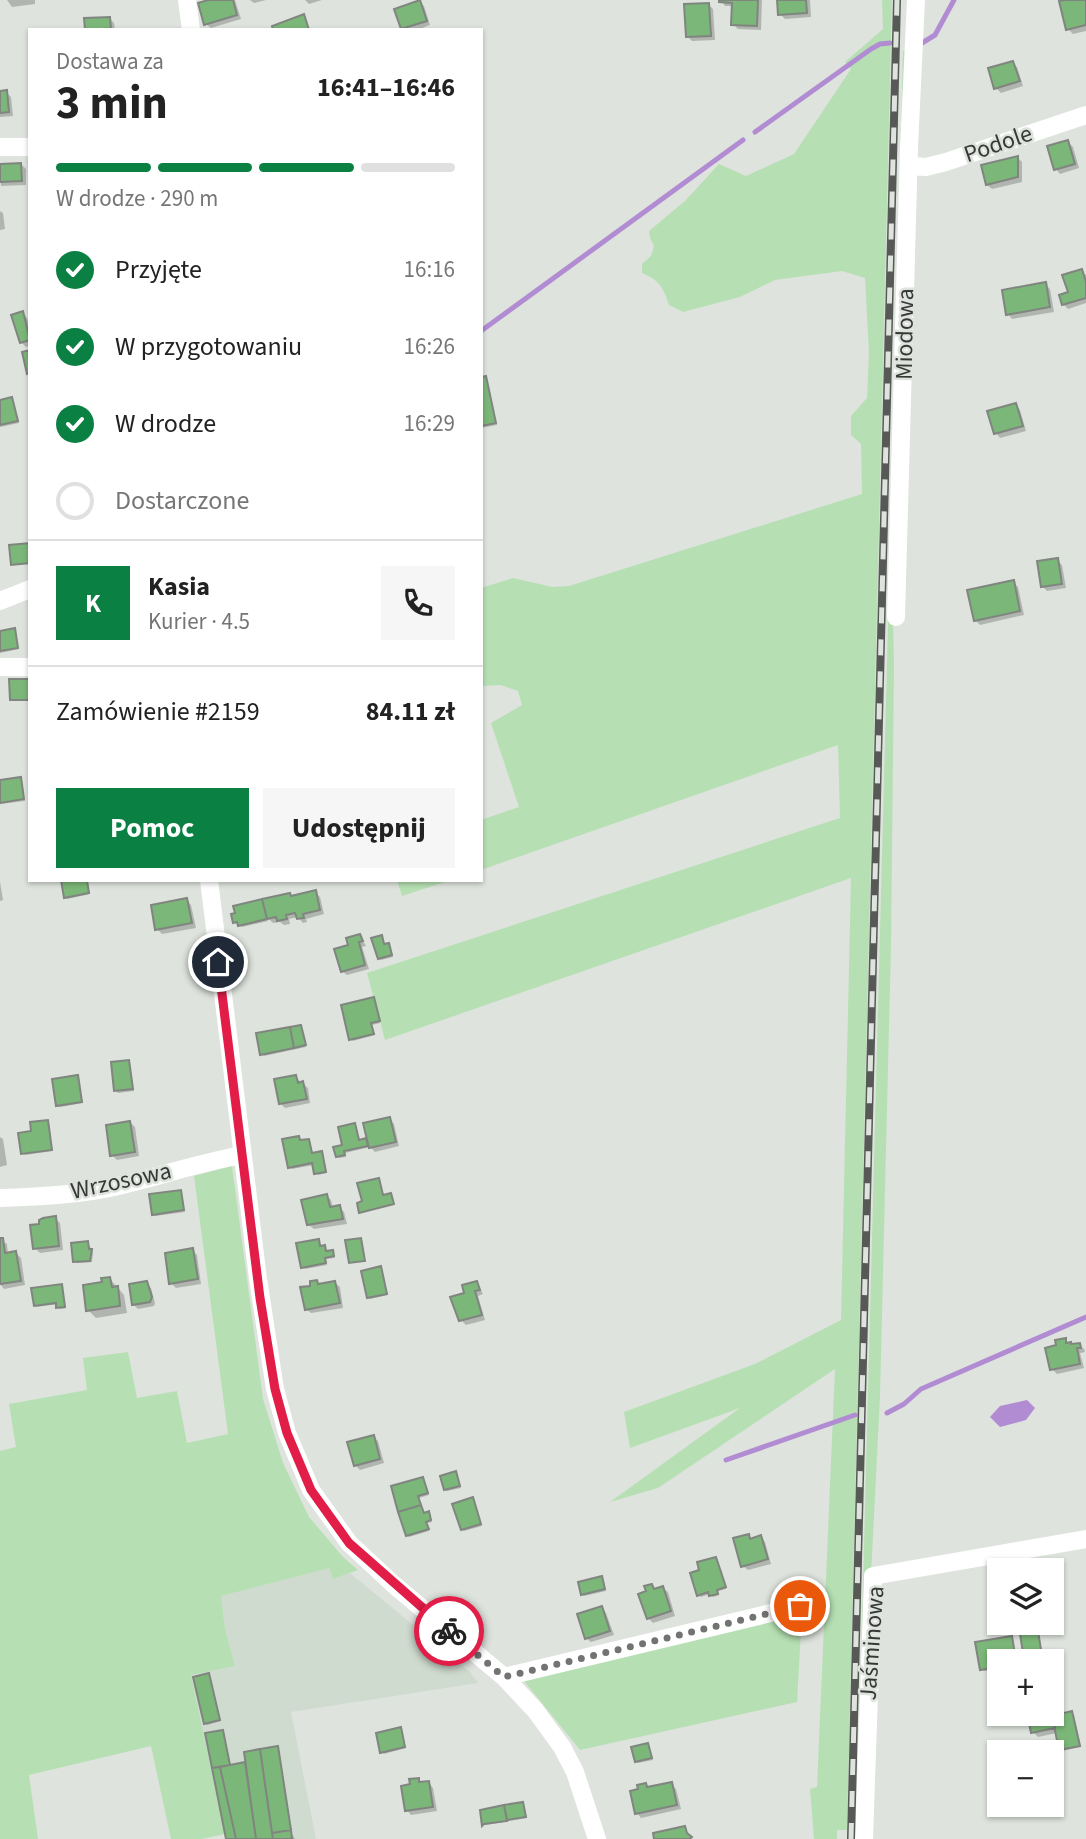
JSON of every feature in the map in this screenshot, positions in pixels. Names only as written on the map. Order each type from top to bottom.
[{"type":"street","points":[[187,0],[191,28]]},
{"type":"street","name":"Miodowa","points":[[896,617],[916,0]]},
{"type":"street","name":"Podole","points":[[909,166],[926,167],[946,162],[1086,115]]},
{"type":"street","points":[[0,147],[28,147]]},
{"type":"street","points":[[0,601],[28,590]]},
{"type":"street","points":[[0,667],[28,667]]},
{"type":"street","points":[[209,882],[242,1155],[275,1389],[287,1433],[311,1490],[349,1543],[393,1584],[504,1677],[535,1710],[562,1747],[575,1772],[597,1839]]},
{"type":"street","name":"Wrzosowa","points":[[0,1198],[35,1197],[112,1187],[242,1155]]},
{"type":"street","name":"Jaśminowa","points":[[864,1839],[873,1576],[1086,1539]]},
{"type":"street","points":[[504,1677],[800,1606]]},
{"type":"shaded area","points":[[1027,1400],[1035,1408],[1026,1420],[1000,1427],[990,1417],[1000,1406]]},
{"type":"shaded area","points":[[329,1567],[333,1579],[350,1573],[470,1672],[478,1683],[291,1712],[316,1839],[226,1839],[191,1674],[235,1666],[225,1629],[221,1596]]},
{"type":"green space","points":[[882,0],[892,0],[847,1830],[837,1830],[837,1839],[814,1839],[810,1789],[817,1787],[835,1369],[658,1488],[610,1502],[740,1408],[630,1448],[624,1412],[755,1364],[841,1320],[851,878],[385,1040],[367,973],[840,818],[838,745],[483,869],[483,819],[519,807],[491,723],[522,705],[518,691],[501,685],[483,686],[483,587],[513,578],[552,587],[569,586],[862,494],[861,444],[851,435],[851,416],[867,398],[869,353],[865,278],[842,271],[775,280],[740,297],[683,312],[669,305],[660,285],[642,273],[642,264],[651,256],[654,246],[649,231],[685,201],[719,164],[746,176],[794,154],[851,69],[845,62],[883,29]]},
{"type":"green space","points":[[903,51],[909,51],[893,617],[891,945],[880,1396],[866,1677],[859,1736]]},
{"type":"green space","points":[[398,882],[445,882],[402,896]]},
{"type":"green space","points":[[232,1166],[263,1399],[283,1463],[309,1517],[343,1557],[358,1570],[333,1579],[329,1568],[221,1596],[225,1629],[235,1666],[191,1675],[225,1834],[202,1839],[171,1839],[151,1746],[29,1775],[38,1839],[0,1839],[0,1451],[16,1447],[9,1404],[87,1390],[83,1358],[128,1352],[137,1398],[177,1391],[187,1443],[228,1434],[194,1176]]},
{"type":"green space","points":[[802,1612],[797,1702],[580,1750],[524,1681]]},
{"type":"building","points":[[208,0],[233,0],[237,15],[204,25],[198,3]]},
{"type":"building","points":[[420,0],[427,21],[401,28],[394,9]]},
{"type":"building","points":[[719,0],[758,0],[757,26],[731,25],[732,3]]},
{"type":"building","points":[[777,0],[806,0],[807,13],[778,15]]},
{"type":"building","points":[[1086,0],[1086,25],[1066,30],[1059,1]]},
{"type":"building","points":[[709,3],[711,36],[686,37],[684,4]]},
{"type":"building","points":[[304,14],[308,28],[272,28]]},
{"type":"building","points":[[110,17],[111,28],[85,28],[84,18]]},
{"type":"building","points":[[1013,61],[1020,81],[994,89],[988,68]]},
{"type":"building","points":[[7,90],[9,112],[0,113],[0,91]]},
{"type":"building","points":[[1068,140],[1075,164],[1054,170],[1047,146]]},
{"type":"building","points":[[1018,156],[1018,177],[986,185],[981,165]]},
{"type":"building","points":[[21,163],[22,181],[0,182],[0,164]]},
{"type":"building","points":[[1082,269],[1086,282],[1086,298],[1062,305],[1059,295],[1068,292],[1062,275]]},
{"type":"building","points":[[1046,282],[1050,307],[1006,315],[1002,290]]},
{"type":"building","points":[[23,311],[28,341],[20,343],[11,315]]},
{"type":"building","points":[[28,350],[27,374],[22,352]]},
{"type":"building","points":[[486,376],[496,423],[483,426],[483,377]]},
{"type":"building","points":[[12,397],[18,421],[0,425],[0,400]]},
{"type":"building","points":[[1016,403],[1023,426],[994,434],[987,411]]},
{"type":"building","points":[[28,543],[28,563],[11,565],[9,545]]},
{"type":"building","points":[[1058,558],[1062,584],[1041,587],[1037,561]]},
{"type":"building","points":[[1014,580],[1020,611],[974,621],[967,590]]},
{"type":"building","points":[[15,628],[18,648],[0,651],[0,631]]},
{"type":"building","points":[[9,679],[28,679],[28,700],[10,700]]},
{"type":"building","points":[[21,777],[24,799],[0,803],[0,780]]},
{"type":"building","points":[[61,882],[87,882],[89,893],[64,898]]},
{"type":"building","points":[[316,890],[320,910],[303,914],[304,918],[297,919],[295,913],[286,915],[287,919],[267,919],[262,899]]},
{"type":"building","points":[[187,898],[192,923],[155,930],[151,905]]},
{"type":"building","points":[[262,899],[267,919],[238,926],[237,922],[233,923],[233,906]]},
{"type":"building","points":[[360,934],[363,941],[359,942],[365,965],[341,972],[334,949],[348,945],[346,938]]},
{"type":"building","points":[[382,935],[384,944],[389,943],[392,955],[378,959],[371,938]]},
{"type":"building","points":[[374,997],[380,1021],[371,1023],[374,1034],[349,1040],[341,1005]]},
{"type":"building","points":[[301,1025],[306,1045],[294,1048],[290,1027]]},
{"type":"building","points":[[290,1027],[294,1048],[260,1055],[256,1033]]},
{"type":"building","points":[[129,1060],[133,1089],[114,1091],[111,1062]]},
{"type":"building","points":[[78,1075],[82,1102],[56,1106],[52,1079]]},
{"type":"building","points":[[296,1075],[298,1083],[303,1081],[307,1099],[279,1104],[274,1079]]},
{"type":"building","points":[[390,1117],[396,1142],[369,1148],[363,1123]]},
{"type":"building","points":[[48,1120],[52,1150],[21,1154],[18,1133],[31,1131],[30,1122]]},
{"type":"building","points":[[130,1121],[135,1152],[110,1156],[106,1125]]},
{"type":"building","points":[[355,1123],[359,1140],[366,1138],[368,1146],[344,1151],[345,1155],[336,1157],[333,1147],[342,1145],[338,1127]]},
{"type":"building","points":[[299,1136],[300,1140],[309,1139],[312,1153],[322,1151],[326,1172],[314,1174],[312,1163],[288,1168],[282,1139]]},
{"type":"building","points":[[379,1178],[383,1195],[391,1193],[394,1204],[359,1213],[357,1203],[362,1201],[357,1183]]},
{"type":"building","points":[[181,1190],[184,1210],[152,1215],[149,1194]]},
{"type":"building","points":[[327,1194],[330,1207],[340,1205],[343,1219],[307,1225],[301,1200]]},
{"type":"building","points":[[56,1216],[59,1246],[33,1249],[30,1225],[39,1224],[39,1220],[43,1218]]},
{"type":"building","points":[[0,1238],[3,1238],[5,1253],[16,1251],[21,1281],[0,1284]]},
{"type":"building","points":[[361,1238],[365,1261],[349,1263],[345,1240]]},
{"type":"building","points":[[319,1239],[320,1246],[325,1245],[326,1251],[333,1250],[334,1256],[325,1258],[326,1263],[301,1268],[296,1243]]},
{"type":"building","points":[[88,1241],[89,1249],[92,1249],[90,1261],[73,1262],[71,1243]]},
{"type":"building","points":[[193,1248],[198,1279],[169,1284],[165,1253]]},
{"type":"building","points":[[381,1266],[387,1294],[367,1298],[361,1271]]},
{"type":"building","points":[[110,1277],[112,1287],[118,1286],[120,1306],[86,1311],[83,1285],[102,1282],[101,1278]]},
{"type":"building","points":[[317,1280],[318,1284],[335,1281],[340,1303],[305,1310],[300,1287],[310,1286],[310,1281]]},
{"type":"building","points":[[147,1281],[152,1297],[150,1302],[132,1305],[129,1284]]},
{"type":"building","points":[[477,1281],[480,1290],[475,1291],[482,1315],[459,1321],[450,1297],[464,1293],[462,1285]]},
{"type":"building","points":[[62,1284],[65,1307],[56,1308],[56,1303],[34,1306],[31,1288]]},
{"type":"building","points":[[1066,1338],[1066,1343],[1080,1343],[1081,1348],[1077,1348],[1080,1364],[1050,1370],[1045,1348],[1056,1345],[1055,1340]]},
{"type":"building","points":[[374,1435],[380,1459],[354,1466],[347,1442]]},
{"type":"building","points":[[456,1471],[460,1486],[444,1490],[440,1476]]},
{"type":"building","points":[[423,1477],[428,1493],[418,1496],[421,1505],[398,1512],[391,1486]]},
{"type":"building","points":[[473,1497],[481,1524],[461,1530],[452,1504]]},
{"type":"building","points":[[421,1505],[424,1513],[429,1511],[431,1520],[426,1522],[429,1529],[406,1536],[398,1512]]},
{"type":"building","points":[[749,1534],[750,1539],[761,1535],[768,1559],[741,1567],[733,1538]]},
{"type":"building","points":[[716,1557],[726,1587],[717,1590],[718,1594],[709,1596],[708,1592],[697,1596],[690,1573],[699,1570],[697,1562]]},
{"type":"building","points":[[602,1576],[605,1589],[581,1595],[578,1582]]},
{"type":"building","points":[[652,1584],[654,1589],[663,1586],[671,1611],[647,1619],[638,1594],[646,1591],[644,1586]]},
{"type":"building","points":[[602,1606],[610,1631],[585,1639],[577,1614]]},
{"type":"building","points":[[1020,1635],[1039,1635],[1041,1649],[1022,1649]]},
{"type":"building","points":[[1012,1636],[1014,1649],[987,1649],[987,1669],[980,1670],[975,1642]]},
{"type":"building","points":[[209,1673],[220,1720],[204,1724],[193,1677]]},
{"type":"building","points":[[1072,1711],[1080,1746],[1064,1749],[1064,1740],[1057,1740],[1054,1726],[1064,1726],[1064,1713]]},
{"type":"building","points":[[1030,1726],[1055,1726],[1055,1728],[1031,1733]]},
{"type":"building","points":[[401,1727],[405,1747],[380,1753],[376,1733]]},
{"type":"building","points":[[223,1730],[230,1765],[212,1768],[205,1733]]},
{"type":"building","points":[[648,1743],[652,1758],[635,1762],[631,1747]]},
{"type":"building","points":[[278,1746],[291,1830],[272,1833],[260,1749]]},
{"type":"building","points":[[260,1749],[273,1839],[256,1839],[244,1752]]},
{"type":"building","points":[[245,1762],[256,1839],[236,1839],[220,1767]]},
{"type":"building","points":[[220,1767],[236,1839],[226,1839],[212,1768]]},
{"type":"building","points":[[419,1778],[419,1782],[429,1781],[433,1807],[405,1811],[401,1786],[410,1784],[409,1779]]},
{"type":"building","points":[[672,1782],[677,1805],[635,1814],[630,1791],[638,1789],[637,1785],[646,1783],[647,1787]]},
{"type":"building","points":[[523,1802],[526,1817],[507,1820],[504,1805]]},
{"type":"building","points":[[504,1805],[507,1821],[482,1826],[480,1810]]},
{"type":"building","points":[[685,1826],[692,1837],[690,1839],[654,1839],[653,1833]]},
{"type":"building","points":[[291,1830],[292,1839],[273,1839],[272,1833]]},
{"type":"waterway","points":[[922,43],[935,35],[954,0]]},
{"type":"waterway","points":[[755,132],[871,49],[890,43]]},
{"type":"waterway","points":[[483,330],[743,140]]},
{"type":"waterway","points":[[887,1413],[904,1404],[921,1389],[1086,1317]]},
{"type":"waterway","points":[[726,1460],[855,1415]]},
{"type":"railway","points":[[851,1839],[897,0]]},
{"type":"way so far","points":[[449,1631],[504,1677],[800,1606]]},
{"type":"route","points":[[218,962],[260,1298],[275,1389],[287,1433],[311,1490],[349,1543],[449,1631]]}]
